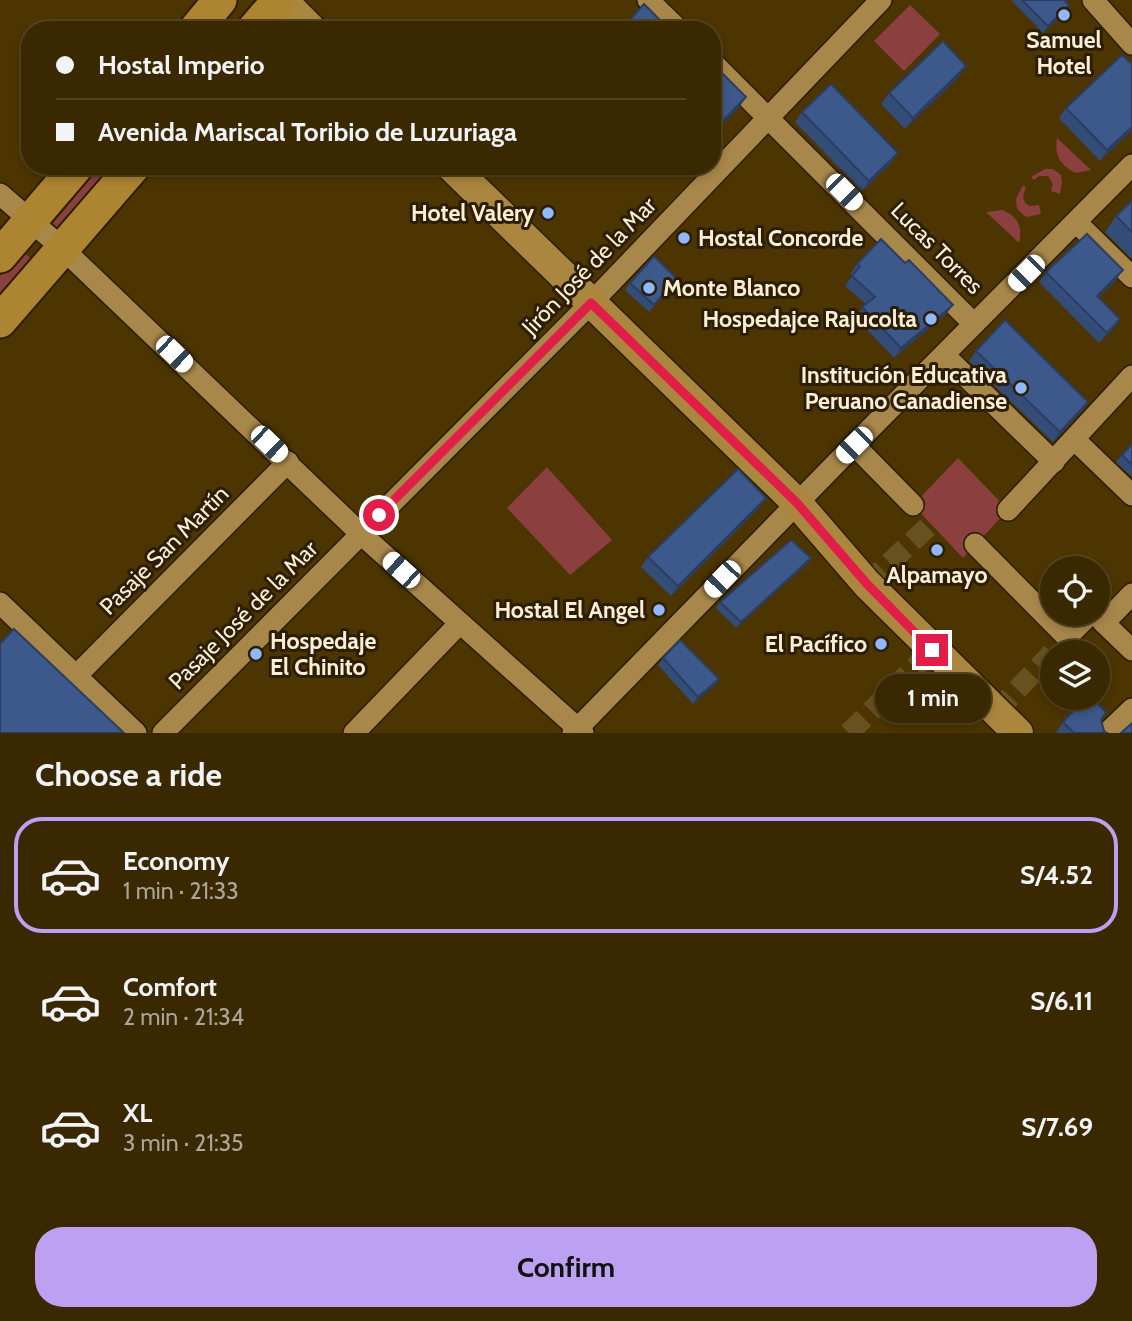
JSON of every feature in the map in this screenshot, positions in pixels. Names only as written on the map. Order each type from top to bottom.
[{"type":"main road","points":[[202,21],[220,0]]},
{"type":"main road","points":[[261,21],[280,0],[302,21]]},
{"type":"main road","points":[[0,256],[69,175]]},
{"type":"main road","points":[[0,321],[126,175]]},
{"type":"main road","points":[[461,175],[797,503],[867,584],[1018,733]]},
{"type":"street","points":[[648,0],[670,21]]},
{"type":"street","name":"Jirón José de la Mar","points":[[721,168],[881,0]]},
{"type":"street","points":[[1093,0],[1132,44]]},
{"type":"street","name":"Lucas Torres","points":[[721,71],[974,324]]},
{"type":"street","points":[[0,194],[62,248],[361,534],[578,731],[797,503],[1132,165]]},
{"type":"street","name":"Jirón José de la Mar","points":[[361,534],[714,175]]},
{"type":"street","points":[[1077,223],[1132,277]]},
{"type":"street","points":[[944,355],[1054,462]]},
{"type":"street","points":[[1008,510],[1132,376]]},
{"type":"street","points":[[1075,440],[1132,495]]},
{"type":"street","points":[[854,445],[913,505]]},
{"type":"street","name":"Pasaje San Martín","points":[[77,675],[288,462]]},
{"type":"street","name":"Pasaje José de la Mar","points":[[163,733],[361,534]]},
{"type":"street","points":[[975,544],[1040,610]]},
{"type":"street","points":[[1110,608],[1132,594]]},
{"type":"street","points":[[0,603],[136,733]]},
{"type":"street","points":[[354,733],[460,623]]},
{"type":"street","points":[[1056,626],[1067,637],[1084,626]]},
{"type":"street","points":[[1107,626],[1132,650]]},
{"type":"street","points":[[1107,733],[1132,709]]},
{"type":"shaded area","points":[[910,5],[940,34],[904,71],[874,41]]},
{"type":"shaded area","points":[[1057,138],[1091,170],[1076,173],[1066,167],[1058,155]]},
{"type":"shaded area","points":[[1045,169],[1053,169],[1061,175],[1060,194],[1051,191],[1053,184],[1048,176],[1039,176],[1034,180],[1031,177]]},
{"type":"shaded area","points":[[93,175],[117,175],[64,234],[53,223]]},
{"type":"shaded area","points":[[1023,185],[1026,188],[1023,196],[1025,203],[1030,206],[1039,205],[1041,214],[1026,217],[1017,209],[1016,199]]},
{"type":"shaded area","points":[[1002,210],[1012,215],[1018,223],[1019,243],[986,212]]},
{"type":"shaded area","points":[[23,251],[38,266],[0,309],[0,276]]},
{"type":"shaded area","points":[[958,458],[1008,510],[963,558],[913,505]]},
{"type":"shaded area","points":[[547,467],[612,540],[570,575],[507,508]]},
{"type":"building","points":[[1022,0],[1064,0],[1069,5],[1048,26]]},
{"type":"building","points":[[644,4],[661,21],[631,21]]},
{"type":"building","points":[[943,41],[966,66],[913,118],[889,93]]},
{"type":"building","points":[[1122,55],[1132,64],[1132,127],[1107,150],[1066,108]]},
{"type":"building","points":[[721,72],[746,97],[721,123]]},
{"type":"building","points":[[831,84],[898,153],[869,181],[802,112]]},
{"type":"building","points":[[1132,201],[1132,232],[1116,216]]},
{"type":"building","points":[[1087,234],[1123,270],[1097,296],[1120,319],[1107,333],[1046,272]]},
{"type":"building","points":[[881,239],[905,263],[909,260],[953,305],[901,348],[862,307],[875,297],[852,276],[860,266],[857,264]]},
{"type":"building","name":"Monte Blanco","points":[[654,256],[677,279],[654,305],[630,283]]},
{"type":"building","points":[[1005,320],[1088,402],[1060,432],[976,351]]},
{"type":"building","points":[[1132,444],[1132,465],[1122,455]]},
{"type":"building","points":[[738,469],[766,498],[678,586],[648,557]]},
{"type":"building","points":[[791,540],[811,558],[741,622],[720,602]]},
{"type":"building","points":[[14,629],[124,733],[0,733],[0,644]]},
{"type":"building","points":[[680,640],[719,679],[698,697],[663,658]]},
{"type":"building","points":[[1074,710],[1104,710],[1106,712],[1101,720],[1107,733],[1074,733],[1063,722]]},
{"type":"building","points":[[1132,723],[1132,733],[1121,733]]},
{"type":"tunnel","points":[[867,584],[932,523]]},
{"type":"tunnel","points":[[849,733],[932,650]]},
{"type":"tunnel","points":[[996,712],[1040,666]]},
{"type":"place","name":"Samuel Hotel","points":[[1064,15]]},
{"type":"place","name":"Hotel Valery","points":[[548,213]]},
{"type":"place","name":"Hostal Concorde","points":[[684,238]]},
{"type":"place","name":"Monte Blanco","points":[[649,288]]},
{"type":"place","name":"Hospedajce Rajucolta","points":[[931,319]]},
{"type":"place","name":"Institución Educativa Peruano Canadiense","points":[[1021,388]]},
{"type":"place","name":"Alpamayo","points":[[937,550]]},
{"type":"place","name":"Hostal El Angel","points":[[659,610]]},
{"type":"place","name":"El Pacífico","points":[[881,644]]},
{"type":"place","name":"Hospedaje El Chinito","points":[[256,654]]},
{"type":"route","points":[[379,515],[591,303],[797,503],[867,584],[932,650]]}]
